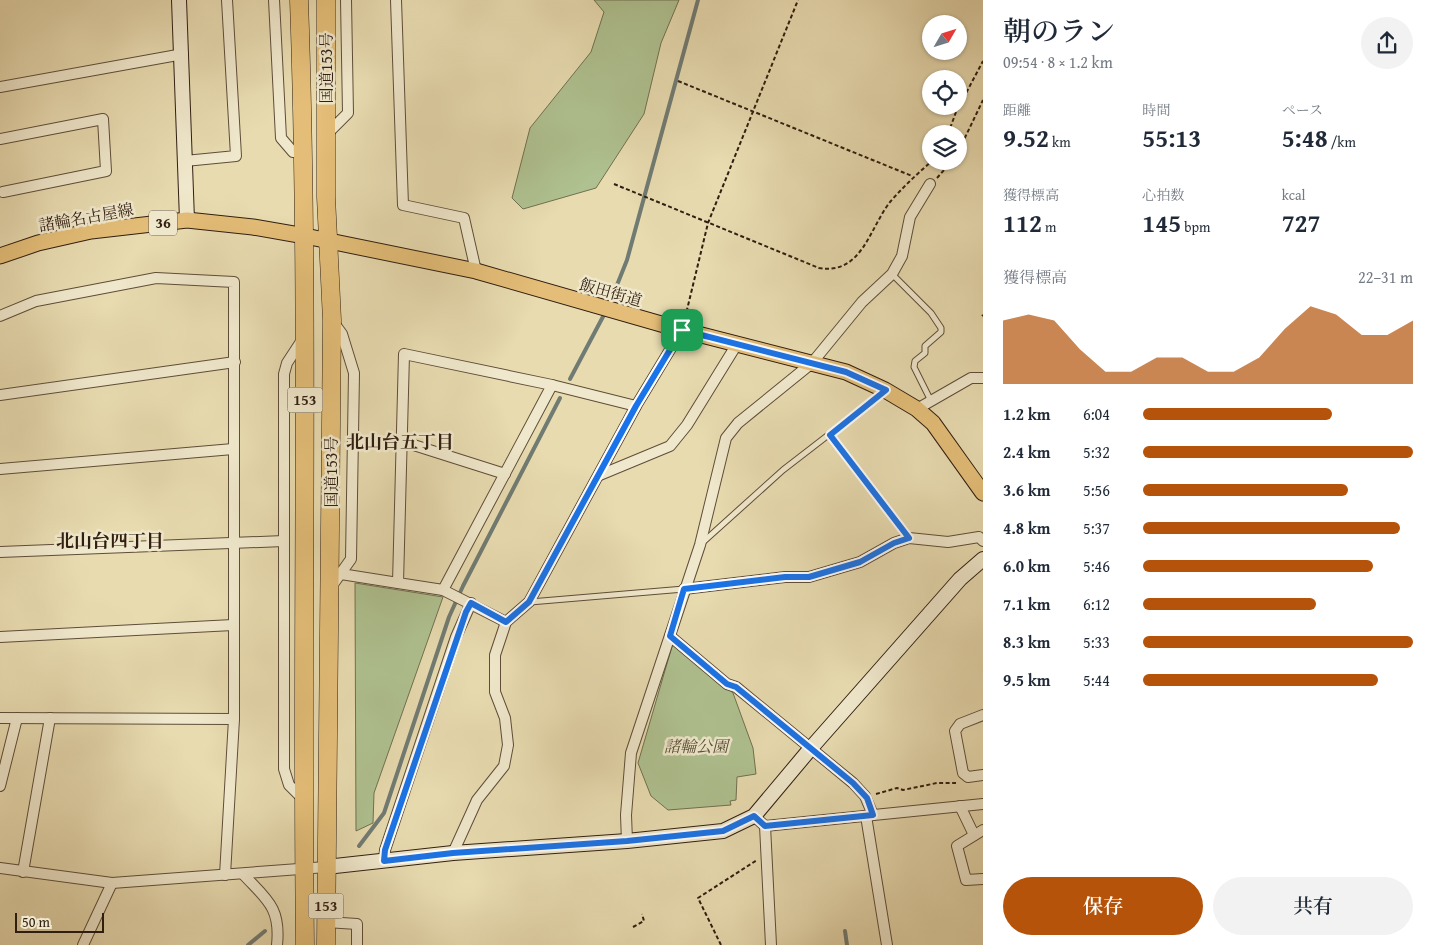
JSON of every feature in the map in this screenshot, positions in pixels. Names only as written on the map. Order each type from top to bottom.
[{"type":"highway","name":"国道153号","points":[[299,0],[304,153],[306,334],[303,799],[305,945]]},
{"type":"highway","name":"国道153号","points":[[326,0],[328,242],[332,320],[326,945]]},
{"type":"main road","name":"諸輪名古屋線","points":[[0,256],[38,243],[91,231],[187,220],[253,227],[328,242]]},
{"type":"main road","name":"飯田街道","points":[[328,242],[476,271],[682,330],[846,372],[886,390],[917,408],[933,423],[983,493]]},
{"type":"street","points":[[179,0],[183,54],[187,220]]},
{"type":"street","points":[[185,161],[236,156],[227,0]]},
{"type":"street","points":[[274,0],[281,138],[293,152],[304,153]]},
{"type":"street","points":[[326,134],[348,113],[346,0]]},
{"type":"street","points":[[396,0],[403,205],[464,218],[476,271]]},
{"type":"street","points":[[0,87],[183,54]]},
{"type":"street","points":[[0,139],[103,119],[106,171],[1,189]]},
{"type":"street","points":[[627,841],[626,814],[631,753],[700,545],[726,438],[738,423],[812,363],[862,302],[892,274],[902,256],[910,217],[930,184]]},
{"type":"street","points":[[0,316],[36,301],[156,278],[234,282],[234,720],[225,875]]},
{"type":"street","points":[[330,588],[351,559],[354,373],[342,334],[332,320]]},
{"type":"street","points":[[453,853],[477,800],[504,766],[508,745],[505,718],[495,692],[495,655],[506,622],[529,602],[600,476],[636,406],[682,330]]},
{"type":"street","points":[[303,799],[289,785],[284,769],[284,374],[287,363],[306,334]]},
{"type":"street","points":[[600,476],[670,446],[687,425],[737,344]]},
{"type":"street","points":[[398,583],[404,354],[552,385],[636,406]]},
{"type":"street","points":[[0,395],[235,362]]},
{"type":"street","points":[[917,408],[971,378],[982,381]]},
{"type":"street","points":[[447,592],[505,474],[552,385]]},
{"type":"street","points":[[402,441],[505,474]]},
{"type":"street","points":[[0,469],[233,449]]},
{"type":"street","points":[[684,589],[785,577],[809,577],[860,562],[894,543],[909,538],[948,542],[979,537],[983,541]]},
{"type":"street","points":[[0,552],[284,541]]},
{"type":"street","points":[[772,945],[766,855],[759,821],[811,748],[960,579],[983,560]]},
{"type":"street","points":[[341,574],[447,592],[506,622]]},
{"type":"street","points":[[384,861],[385,850],[468,602]]},
{"type":"street","points":[[0,637],[233,625]]},
{"type":"street","points":[[670,636],[727,684],[736,687],[811,748],[853,783],[867,798],[887,945]]},
{"type":"street","points":[[983,714],[960,724],[956,728],[962,770],[966,776],[983,775]]},
{"type":"street","points":[[0,718],[234,720]]},
{"type":"street","points":[[0,786],[17,718]]},
{"type":"street","points":[[24,872],[50,718]]},
{"type":"street","points":[[0,868],[112,883],[304,869],[453,853],[627,841],[723,831],[759,821],[869,816],[983,804]]},
{"type":"street","points":[[960,806],[978,832],[957,846],[966,880],[983,879]]},
{"type":"street","points":[[243,874],[271,904],[277,915],[277,945]]},
{"type":"street","points":[[83,945],[112,883]]},
{"type":"street","points":[[326,922],[357,924],[357,945]]},
{"type":"lane","points":[[892,274],[931,313],[942,328],[941,332],[925,346],[925,353],[915,361],[914,367],[931,400]]},
{"type":"lane","points":[[700,545],[783,470],[886,390]]},
{"type":"lane","points":[[830,435],[909,538]]},
{"type":"lane","points":[[529,602],[684,589]]},
{"type":"path","points":[[682,330],[708,223],[798,0]]},
{"type":"path","points":[[951,125],[956,112],[983,61]]},
{"type":"path","points":[[678,81],[913,176]]},
{"type":"path","points":[[967,133],[983,100]]},
{"type":"path","points":[[614,184],[819,268],[836,269],[856,256],[889,203],[913,176],[922,169]]},
{"type":"path","points":[[930,184],[943,170]]},
{"type":"path","points":[[867,798],[892,789],[902,790],[937,783],[958,783],[966,776]]},
{"type":"path","points":[[722,945],[698,898],[721,886],[761,856],[766,855]]},
{"type":"path","points":[[633,927],[644,920],[642,914]]},
{"type":"green space","points":[[594,0],[679,0],[661,43],[644,114],[596,188],[523,209],[512,198],[530,128],[591,52],[604,12]]},
{"type":"green space","points":[[355,583],[443,597],[374,793],[373,823],[356,831]]},
{"type":"green space","name":"諸輪公園","points":[[673,643],[733,693],[753,748],[756,774],[737,777],[736,800],[730,801],[731,805],[668,810],[651,796],[638,763]]},
{"type":"waterway","points":[[609,305],[627,260],[698,0]]},
{"type":"waterway","points":[[570,379],[606,311]]},
{"type":"waterway","points":[[359,846],[384,813],[449,617],[463,586],[560,398]]},
{"type":"waterway","points":[[248,945],[265,931]]},
{"type":"waterway","points":[[845,931],[847,945]]},
{"type":"district","name":"北山台五丁目","points":[[400,442]]},
{"type":"district","name":"北山台四丁目","points":[[110,541]]},
{"type":"route","points":[[682,330],[846,372],[886,390],[830,435],[909,538],[894,543],[860,562],[839,570],[809,577],[785,577],[684,589],[670,636],[727,684],[736,687],[780,722],[817,755],[860,789],[867,798],[873,815],[765,826],[754,816],[723,831],[627,841],[453,853],[384,861],[385,850],[456,637],[471,603],[506,622],[529,602],[600,476],[636,406],[682,330]]}]
